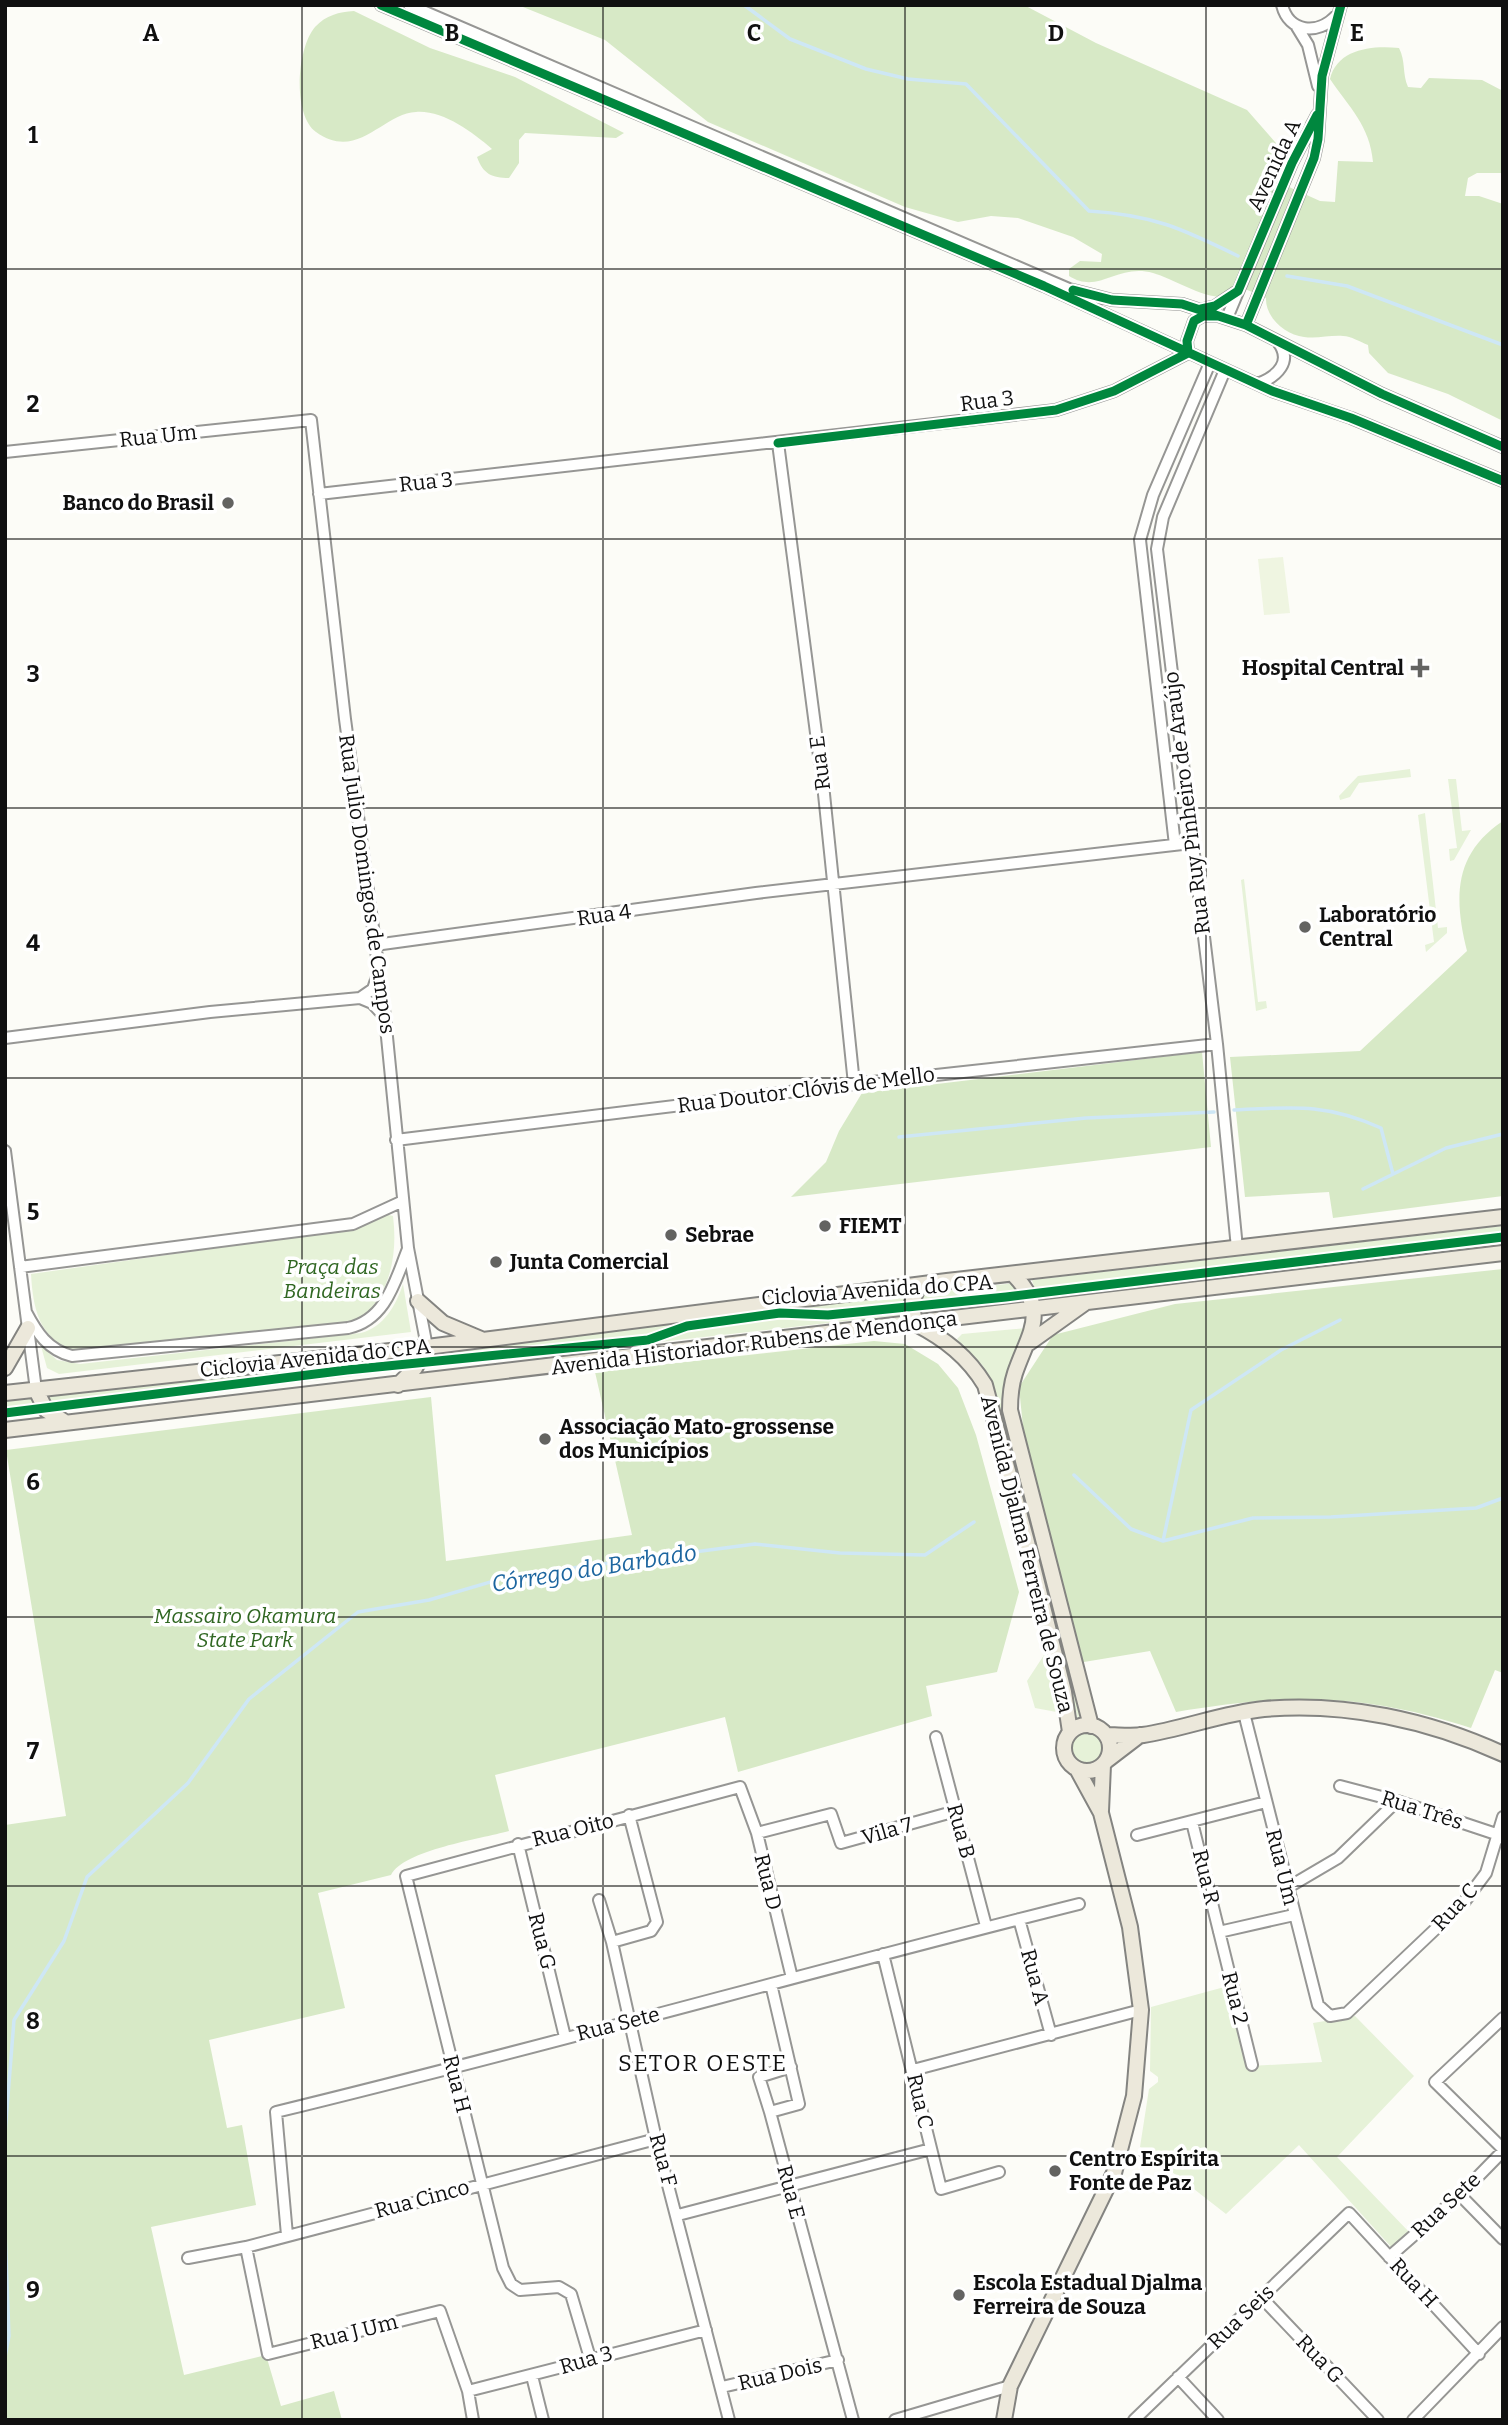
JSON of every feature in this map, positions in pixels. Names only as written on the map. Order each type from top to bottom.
[{"type":"main road","name":"Avenida Historiador Rubens de Mendonça","points":[[5,1393],[426,1347],[919,1285],[1503,1217]]},
{"type":"main road","name":"Avenida Historiador Rubens de Mendonça","points":[[5,1430],[1503,1253]]},
{"type":"main road","points":[[1013,1274],[1029,1294],[1034,1307]]},
{"type":"main road","points":[[916,1324],[911,1305],[919,1285]]},
{"type":"main road","points":[[418,1301],[443,1323],[482,1340]]},
{"type":"main road","points":[[1029,1343],[1086,1302]]},
{"type":"main road","name":"Avenida Djalma Ferreira de Souza","points":[[1004,2420],[1010,2386],[1114,2173],[1134,2096],[1141,2010],[1129,1927],[1101,1813],[1077,1769],[1065,1755],[1065,1743],[1070,1732],[1064,1692],[1010,1410],[1014,1373],[1035,1325],[1034,1307]]},
{"type":"main road","name":"Avenida Djalma Ferreira de Souza","points":[[916,1324],[955,1349],[974,1368],[985,1385],[1091,1726],[1106,1735],[1110,1748],[1105,1763],[1101,1813]]},
{"type":"main road","points":[[5,1368],[28,1328]]},
{"type":"main road","points":[[398,1385],[415,1368],[426,1347]]},
{"type":"main road","points":[[36,1390],[46,1410],[65,1422]]},
{"type":"main road","points":[[1106,1735],[1140,1735],[1244,1713],[1289,1709],[1374,1714],[1426,1725],[1503,1754]]},
{"type":"main road","name":"Avenida Djalma Ferreira de Souza","points":[[1070,1732],[1091,1726]]},
{"type":"main road","points":[[1077,1769],[1090,1771],[1105,1763],[1140,1735]]},
{"type":"street","points":[[381,5],[1031,281],[1257,384],[1351,418],[1503,481]]},
{"type":"street","points":[[409,5],[1069,289],[1112,300],[1182,304],[1246,325],[1382,394],[1503,447]]},
{"type":"street","points":[[1282,5],[1289,21],[1297,27],[1307,45],[1318,81],[1320,109]]},
{"type":"street","points":[[1297,27],[1313,30],[1328,25],[1340,10]]},
{"type":"street","points":[[1320,109],[1322,76],[1340,10]]},
{"type":"street","name":"Avenida A","points":[[1225,317],[1292,163],[1320,109]]},
{"type":"street","name":"Avenida A","points":[[1246,325],[1311,168],[1318,139],[1320,109]]},
{"type":"street","points":[[1200,309],[1215,306],[1238,291]]},
{"type":"street","points":[[1188,353],[1187,341],[1194,321],[1203,316],[1225,317]]},
{"type":"street","points":[[1257,384],[1279,372],[1285,361],[1284,351],[1275,338]]},
{"type":"street","name":"Rua 3","points":[[319,494],[1056,410],[1115,391],[1188,353]]},
{"type":"street","name":"Rua Ruy Pinheiro de Araújo","points":[[1175,845],[1140,540],[1153,495],[1210,363]]},
{"type":"street","name":"Rua Ruy Pinheiro de Araújo","points":[[1225,370],[1163,517],[1157,549],[1217,1044],[1237,1248]]},
{"type":"street","name":"Rua Um","points":[[5,452],[311,420]]},
{"type":"street","name":"Rua Julio Domingos de Campos","points":[[311,420],[385,1017],[408,1248],[426,1347]]},
{"type":"street","name":"Rua E","points":[[778,443],[801,605],[854,1084]]},
{"type":"street","name":"Rua 4","points":[[375,945],[833,884],[1191,843]]},
{"type":"street","points":[[360,998],[373,989],[379,972]]},
{"type":"street","points":[[5,1038],[210,1012],[360,998],[372,1003],[385,1017]]},
{"type":"street","name":"Rua Doutor Clóvis de Mello","points":[[397,1140],[854,1084],[1217,1044]]},
{"type":"street","points":[[5,1151],[36,1390]]},
{"type":"street","points":[[20,1267],[353,1224],[404,1201]]},
{"type":"street","points":[[26,1312],[45,1341],[62,1354],[72,1356],[348,1328],[361,1325],[380,1310],[408,1248]]},
{"type":"street","name":"Rua Um","points":[[1244,1713],[1318,2005],[1330,2016]]},
{"type":"street","name":"Rua B","points":[[936,1737],[986,1926]]},
{"type":"street","name":"Rua Três","points":[[1340,1786],[1397,1801],[1500,1837]]},
{"type":"street","name":"Rua Oito","points":[[406,1876],[740,1787]]},
{"type":"street","name":"Rua D","points":[[740,1787],[757,1833],[792,1978]]},
{"type":"street","points":[[1287,1888],[1338,1858],[1397,1801]]},
{"type":"street","name":"Rua R","points":[[1137,1835],[1266,1802]]},
{"type":"street","name":"Vila 7","points":[[757,1833],[831,1814],[841,1843],[956,1811]]},
{"type":"street","points":[[612,1942],[650,1931],[657,1922],[629,1815]]},
{"type":"street","name":"Rua C","points":[[1330,2016],[1347,2013],[1465,1901],[1486,1872],[1500,1837],[1503,1817]]},
{"type":"street","name":"Rua R","points":[[1192,1822],[1219,1932]]},
{"type":"street","name":"Rua G","points":[[518,1844],[565,2037]]},
{"type":"street","name":"Rua H","points":[[406,1876],[503,2268],[515,2288],[529,2292],[556,2287],[568,2291],[590,2358]]},
{"type":"street","name":"Rua F","points":[[598,1900],[612,1942],[656,2139],[678,2215],[729,2420]]},
{"type":"street","name":"Rua Sete","points":[[287,2235],[276,2112],[453,2069],[986,1926],[1079,1904]]},
{"type":"street","points":[[1219,1932],[1294,1915]]},
{"type":"street","name":"Rua A","points":[[1019,1919],[1051,2035]]},
{"type":"street","name":"Rua 2","points":[[1219,1932],[1252,2065]]},
{"type":"street","name":"Rua C","points":[[883,1954],[941,2189],[999,2172]]},
{"type":"street","points":[[770,2112],[799,2104],[771,1984]]},
{"type":"street","points":[[913,2070],[1141,2010]]},
{"type":"street","points":[[1503,2018],[1435,2082],[1503,2150]]},
{"type":"street","name":"Rua E","points":[[791,2067],[759,2077],[853,2420]]},
{"type":"street","name":"Rua Cinco","points":[[188,2258],[246,2247],[656,2139]]},
{"type":"street","points":[[678,2215],[931,2150]]},
{"type":"street","name":"Rua Sete","points":[[1389,2257],[1460,2194],[1503,2150]]},
{"type":"street","points":[[1460,2194],[1503,2239]]},
{"type":"street","name":"Rua H","points":[[1349,2213],[1479,2354]]},
{"type":"street","name":"Rua Seis","points":[[1134,2420],[1349,2213]]},
{"type":"street","name":"Rua J Um","points":[[246,2247],[268,2354],[440,2311],[468,2390]]},
{"type":"street","name":"Rua G","points":[[1262,2298],[1378,2420]]},
{"type":"street","points":[[1413,2420],[1503,2327]]},
{"type":"street","name":"Rua 3","points":[[468,2390],[706,2330]]},
{"type":"street","name":"Rua Dois","points":[[722,2387],[838,2360]]},
{"type":"street","points":[[532,2375],[543,2420]]},
{"type":"street","points":[[1178,2377],[1218,2420]]},
{"type":"street","points":[[895,2420],[1010,2386]]},
{"type":"street","points":[[468,2390],[474,2420]]},
{"type":"green space","points":[[518,5],[1024,5],[1096,43],[1247,110],[1282,150],[1289,187],[1320,201],[1335,202],[1338,161],[1373,162],[1363,127],[1330,79],[1340,61],[1348,55],[1378,47],[1399,48],[1408,87],[1421,88],[1429,78],[1482,80],[1503,91],[1503,173],[1477,173],[1468,178],[1465,196],[1479,196],[1503,204],[1503,421],[1448,394],[1388,373],[1369,353],[1368,345],[1356,339],[1343,336],[1314,338],[1290,333],[1273,318],[1266,298],[1245,289],[1235,295],[1212,296],[1153,273],[1140,271],[1099,281],[1080,281],[1069,276],[1069,269],[1080,261],[1101,262],[1102,254],[1073,237],[1018,218],[991,216],[958,222],[905,207],[708,122],[605,40]]},
{"type":"green space","points":[[354,11],[430,48],[515,77],[624,133],[616,138],[525,133],[519,140],[519,163],[509,178],[493,176],[482,167],[477,157],[492,149],[484,142],[457,123],[426,112],[404,114],[357,139],[345,142],[331,140],[316,132],[303,111],[300,96],[301,65],[304,50],[315,27],[333,15]]},
{"type":"green space","points":[[1283,557],[1290,613],[1264,615],[1258,559]]},
{"type":"green space","points":[[1410,769],[1411,777],[1359,783],[1350,797],[1340,800],[1339,796],[1358,776]]},
{"type":"green space","points":[[1448,779],[1456,779],[1462,831],[1471,830],[1454,860],[1450,861],[1449,849],[1457,848]]},
{"type":"green space","points":[[1425,813],[1438,928],[1447,927],[1447,933],[1426,952],[1425,945],[1434,942],[1418,815]]},
{"type":"green space","points":[[1503,821],[1503,1196],[1333,1218],[1329,1192],[1245,1197],[1230,1057],[1360,1051],[1467,951],[1460,913],[1461,879],[1474,848]]},
{"type":"green space","points":[[1244,879],[1258,1002],[1266,1001],[1267,1008],[1256,1011],[1241,880]]},
{"type":"green space","points":[[1202,1052],[1211,1147],[791,1197],[826,1162],[839,1131],[862,1093]]},
{"type":"green space","name":"Praça das Bandeiras","points":[[385,1214],[393,1216],[393,1260],[378,1300],[358,1323],[72,1352],[45,1330],[36,1310],[31,1274],[352,1229]]},
{"type":"green space","points":[[1503,1226],[1503,1243],[1037,1299],[1032,1280]]},
{"type":"green space","points":[[1503,1269],[1503,1673],[1495,1670],[1471,1728],[1395,1708],[1325,1700],[1290,1699],[1176,1712],[1150,1651],[1078,1663],[1024,1437],[1019,1387],[1053,1335],[1175,1304]]},
{"type":"green space","points":[[1015,1283],[1027,1300],[914,1313],[918,1294]]},
{"type":"green space","points":[[403,1284],[411,1332],[59,1374],[47,1368],[41,1346],[57,1360],[80,1364],[361,1333],[383,1320],[397,1300]]},
{"type":"green space","points":[[906,1295],[908,1314],[420,1369],[429,1351]]},
{"type":"green space","points":[[1027,1328],[1009,1374],[1033,1535],[996,1393],[983,1366],[957,1339],[962,1334]]},
{"type":"green space","name":"Massairo Okamura State Park","points":[[874,1341],[905,1344],[938,1364],[958,1388],[976,1435],[1019,1592],[997,1672],[926,1686],[932,1716],[738,1772],[725,1717],[495,1775],[509,1831],[426,1852],[399,1866],[391,1875],[318,1893],[345,2008],[209,2040],[227,2128],[242,2125],[256,2205],[151,2227],[184,2375],[266,2355],[281,2406],[334,2391],[342,2420],[5,2420],[5,1825],[66,1816],[6,1450],[431,1397],[446,1561],[632,1535],[595,1372]]},
{"type":"green space","points":[[418,1354],[405,1370],[60,1411],[56,1410],[47,1396]]},
{"type":"green space","points":[[35,1398],[42,1414],[5,1419],[5,1401]]},
{"type":"green space","points":[[1036,1551],[1039,1551],[1046,1574],[1081,1714],[1078,1719]]},
{"type":"green space","points":[[1044,1655],[1048,1657],[1062,1713],[1035,1708],[1027,1681]]},
{"type":"green space","points":[[1088,1732],[1100,1736],[1104,1748],[1100,1760],[1088,1764],[1076,1760],[1072,1748],[1076,1736]]},
{"type":"green space","points":[[1228,1986],[1250,2066],[1322,2062],[1313,2023],[1355,2016],[1414,2076],[1337,2157],[1410,2233],[1393,2249],[1299,2145],[1226,2214],[1140,2147],[1149,2089],[1158,2082],[1158,2077],[1150,2071],[1151,2007]]},
{"type":"waterway","points":[[744,5],[790,39],[866,69],[908,79],[966,84],[1089,211],[1166,224],[1238,256]]},
{"type":"waterway","points":[[1287,276],[1347,286],[1503,345]]},
{"type":"waterway","points":[[1234,1110],[1309,1108],[1343,1114],[1381,1128],[1393,1174]]},
{"type":"waterway","points":[[899,1137],[1086,1118],[1214,1112]]},
{"type":"waterway","name":"Córrego do Barbado","points":[[1363,1189],[1446,1148],[1503,1134]]},
{"type":"waterway","name":"Córrego do Barbado","points":[[1074,1475],[1131,1529],[1163,1541],[1191,1410],[1281,1350],[1340,1320]]},
{"type":"waterway","points":[[1163,1541],[1253,1518],[1331,1517],[1476,1508],[1503,1498]]},
{"type":"waterway","name":"Córrego do Barbado","points":[[5,2133],[14,2020],[64,1941],[87,1877],[188,1783],[249,1699],[358,1612],[429,1600],[511,1576],[755,1544],[840,1553],[925,1555],[974,1522]]},
{"type":"waterway","name":"Córrego do Barbado","points":[[5,2232],[9,2336],[5,2357]]},
{"type":"cycle path","points":[[381,5],[1044,286],[1272,391],[1351,418],[1503,481]]},
{"type":"cycle path","points":[[1246,325],[1314,158],[1318,139],[1322,76],[1341,5]]},
{"type":"cycle path","points":[[1201,309],[1215,306],[1238,291],[1292,163],[1317,115]]},
{"type":"cycle path","points":[[1073,290],[1112,300],[1182,304],[1246,325],[1382,394],[1503,447]]},
{"type":"cycle path","points":[[778,443],[1056,410],[1114,391],[1188,353],[1187,341],[1194,321],[1203,316],[1217,316]]},
{"type":"cycle path","name":"Ciclovia Avenida do CPA","points":[[5,1413],[347,1370],[648,1340],[687,1326],[780,1313],[828,1315],[1006,1297],[1503,1237]]},
{"type":"place","name":"Banco do Brasil","points":[[228,503]]},
{"type":"place","name":"Hospital Central","points":[[1420,668]]},
{"type":"place","name":"Laboratório Central","points":[[1305,927]]},
{"type":"place","name":"FIEMT","points":[[825,1226]]},
{"type":"place","name":"Sebrae","points":[[671,1235]]},
{"type":"place","name":"Junta Comercial","points":[[496,1262]]},
{"type":"place","name":"Associação Mato-grossense dos Municípios","points":[[545,1439]]},
{"type":"place","name":"Centro Espírita Fonte de Paz","points":[[1055,2171]]},
{"type":"place","name":"Escola Estadual Djalma Ferreira de Souza","points":[[959,2295]]},
{"type":"district","name":"SETOR OESTE","points":[[703,2063]]}]
